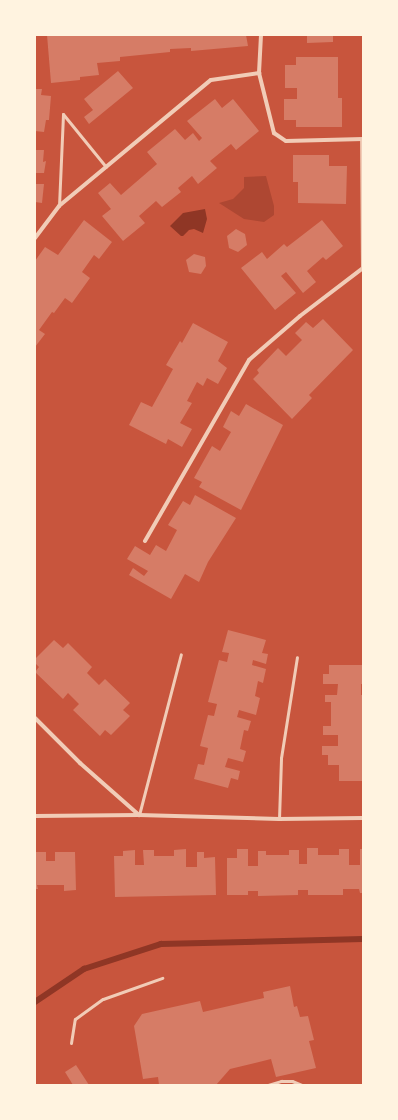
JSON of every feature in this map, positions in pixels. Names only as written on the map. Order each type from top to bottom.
[{"type":"street","points":[[145,541],[249,360],[300,316],[362,268],[363,140],[286,141],[274,133],[259,73],[261,35]]},
{"type":"street","points":[[35,238],[59,206],[211,80],[259,73]]},
{"type":"street","points":[[35,718],[79,762],[139,815]]},
{"type":"street","points":[[35,816],[139,815],[279,819],[363,818]]},
{"type":"lane","points":[[59,206],[63,114],[106,167]]},
{"type":"lane","points":[[139,815],[181,654]]},
{"type":"lane","points":[[279,819],[281,758],[297,657]]},
{"type":"lane","points":[[71,1043],[75,1019],[103,999],[162,978]]},
{"type":"lane","points":[[268,1085],[281,1080],[292,1081],[302,1085]]},
{"type":"shaded area","points":[[266,176],[274,206],[274,215],[264,222],[244,219],[219,203],[233,199],[244,188],[244,177]]},
{"type":"shaded area","points":[[205,209],[207,219],[203,233],[194,229],[189,230],[181,236],[170,226],[183,213]]},
{"type":"building","points":[[47,35],[246,35],[248,46],[191,51],[191,48],[170,49],[170,52],[120,57],[120,61],[97,63],[99,75],[80,77],[80,80],[51,83]]},
{"type":"building","points":[[307,35],[333,35],[333,42],[307,43]]},
{"type":"building","points":[[296,57],[338,57],[338,98],[342,98],[342,127],[296,127],[296,120],[284,120],[284,99],[297,99],[297,88],[285,88],[285,65],[296,65]]},
{"type":"building","points":[[118,71],[133,88],[89,124],[84,117],[93,110],[84,99]]},
{"type":"building","points":[[35,89],[42,89],[41,95],[51,96],[49,120],[46,120],[44,132],[35,131]]},
{"type":"building","points":[[215,99],[222,108],[233,99],[259,131],[236,150],[231,144],[210,161],[217,168],[198,184],[192,176],[178,188],[181,192],[162,207],[156,201],[139,216],[145,223],[123,241],[102,216],[111,209],[98,193],[110,183],[121,195],[157,164],[147,152],[175,129],[185,140],[193,133],[199,141],[202,138],[187,121]]},
{"type":"building","points":[[35,150],[44,150],[43,162],[46,161],[44,173],[35,173]]},
{"type":"building","points":[[293,155],[329,155],[329,166],[347,166],[346,204],[298,203],[298,182],[293,182]]},
{"type":"building","points":[[35,184],[44,184],[42,203],[35,202]]},
{"type":"building","points":[[84,220],[112,242],[99,259],[94,255],[82,272],[90,278],[72,303],[65,298],[54,313],[52,312],[39,330],[45,334],[35,347],[35,261],[45,247],[58,255]]},
{"type":"building","points":[[322,220],[343,246],[326,260],[323,257],[307,271],[316,282],[303,293],[286,272],[281,276],[296,293],[275,310],[241,268],[262,252],[267,259],[284,244],[287,247]]},
{"type":"building","points":[[236,229],[245,234],[247,245],[238,252],[229,248],[227,236]]},
{"type":"building","points":[[194,254],[205,257],[206,266],[201,274],[189,272],[186,260]]},
{"type":"building","points":[[323,319],[353,350],[309,395],[312,398],[292,419],[253,379],[259,373],[257,370],[278,348],[286,356],[302,340],[295,333],[306,322],[313,328]]},
{"type":"building","points":[[193,323],[228,342],[218,361],[227,368],[218,384],[207,378],[203,386],[197,382],[187,401],[192,403],[180,423],[192,429],[182,447],[168,439],[166,444],[129,425],[141,402],[152,407],[173,369],[166,365],[180,341],[182,343]]},
{"type":"building","points":[[246,404],[283,425],[241,510],[199,487],[202,482],[194,478],[212,446],[220,451],[231,432],[223,427],[231,411],[239,416]]},
{"type":"building","points":[[195,495],[236,518],[208,562],[199,582],[185,574],[171,599],[129,575],[133,568],[144,576],[148,571],[127,559],[135,546],[150,555],[156,545],[166,551],[177,530],[168,525],[183,501],[190,505]]},
{"type":"building","points":[[228,630],[266,640],[262,653],[268,654],[266,664],[253,660],[252,665],[266,669],[263,683],[258,681],[255,696],[260,698],[256,715],[239,710],[237,717],[251,721],[248,731],[244,730],[240,749],[246,751],[243,762],[228,758],[225,767],[240,771],[238,780],[231,778],[228,788],[194,779],[198,764],[204,765],[208,748],[200,746],[208,715],[214,716],[217,704],[208,702],[219,660],[227,662],[229,653],[222,652]]},
{"type":"building","points":[[54,640],[63,648],[68,643],[92,667],[87,673],[99,685],[105,679],[130,703],[123,710],[130,716],[111,735],[105,730],[100,736],[73,710],[79,704],[68,693],[63,699],[35,672],[39,667],[35,663],[35,659]]},
{"type":"building","points":[[329,665],[363,665],[363,684],[361,684],[361,695],[363,695],[363,781],[339,781],[339,765],[328,765],[328,755],[322,755],[322,746],[338,746],[338,735],[323,735],[323,726],[331,726],[331,702],[325,702],[325,695],[337,695],[338,684],[323,684],[323,674],[329,674]]},
{"type":"building","points":[[307,848],[318,848],[318,855],[339,855],[339,849],[349,849],[349,865],[360,865],[360,849],[363,849],[363,893],[360,893],[359,889],[343,889],[343,895],[308,895],[308,890],[298,890],[298,895],[258,896],[258,891],[248,891],[248,895],[227,895],[227,858],[237,858],[237,849],[248,849],[248,866],[258,866],[258,851],[266,851],[266,855],[289,855],[289,850],[299,850],[299,864],[307,864]]},
{"type":"building","points":[[186,849],[186,867],[197,867],[197,852],[204,852],[204,858],[215,857],[216,895],[115,897],[114,856],[123,856],[123,851],[135,850],[135,865],[144,865],[143,850],[154,850],[154,856],[174,856],[174,850]]},
{"type":"building","points":[[35,852],[46,852],[46,861],[55,861],[55,852],[75,852],[76,890],[64,891],[64,885],[37,885],[38,889],[35,889]]},
{"type":"building","points":[[290,986],[294,1007],[297,1006],[300,1017],[308,1016],[314,1040],[309,1041],[316,1068],[276,1077],[271,1059],[230,1069],[216,1085],[159,1085],[158,1077],[143,1079],[134,1026],[142,1014],[200,1001],[203,1012],[264,998],[263,992]]},
{"type":"building","points":[[76,1065],[89,1085],[73,1085],[65,1072]]},
{"type":"waterway","points":[[35,1002],[84,969],[161,944],[363,939]]}]
